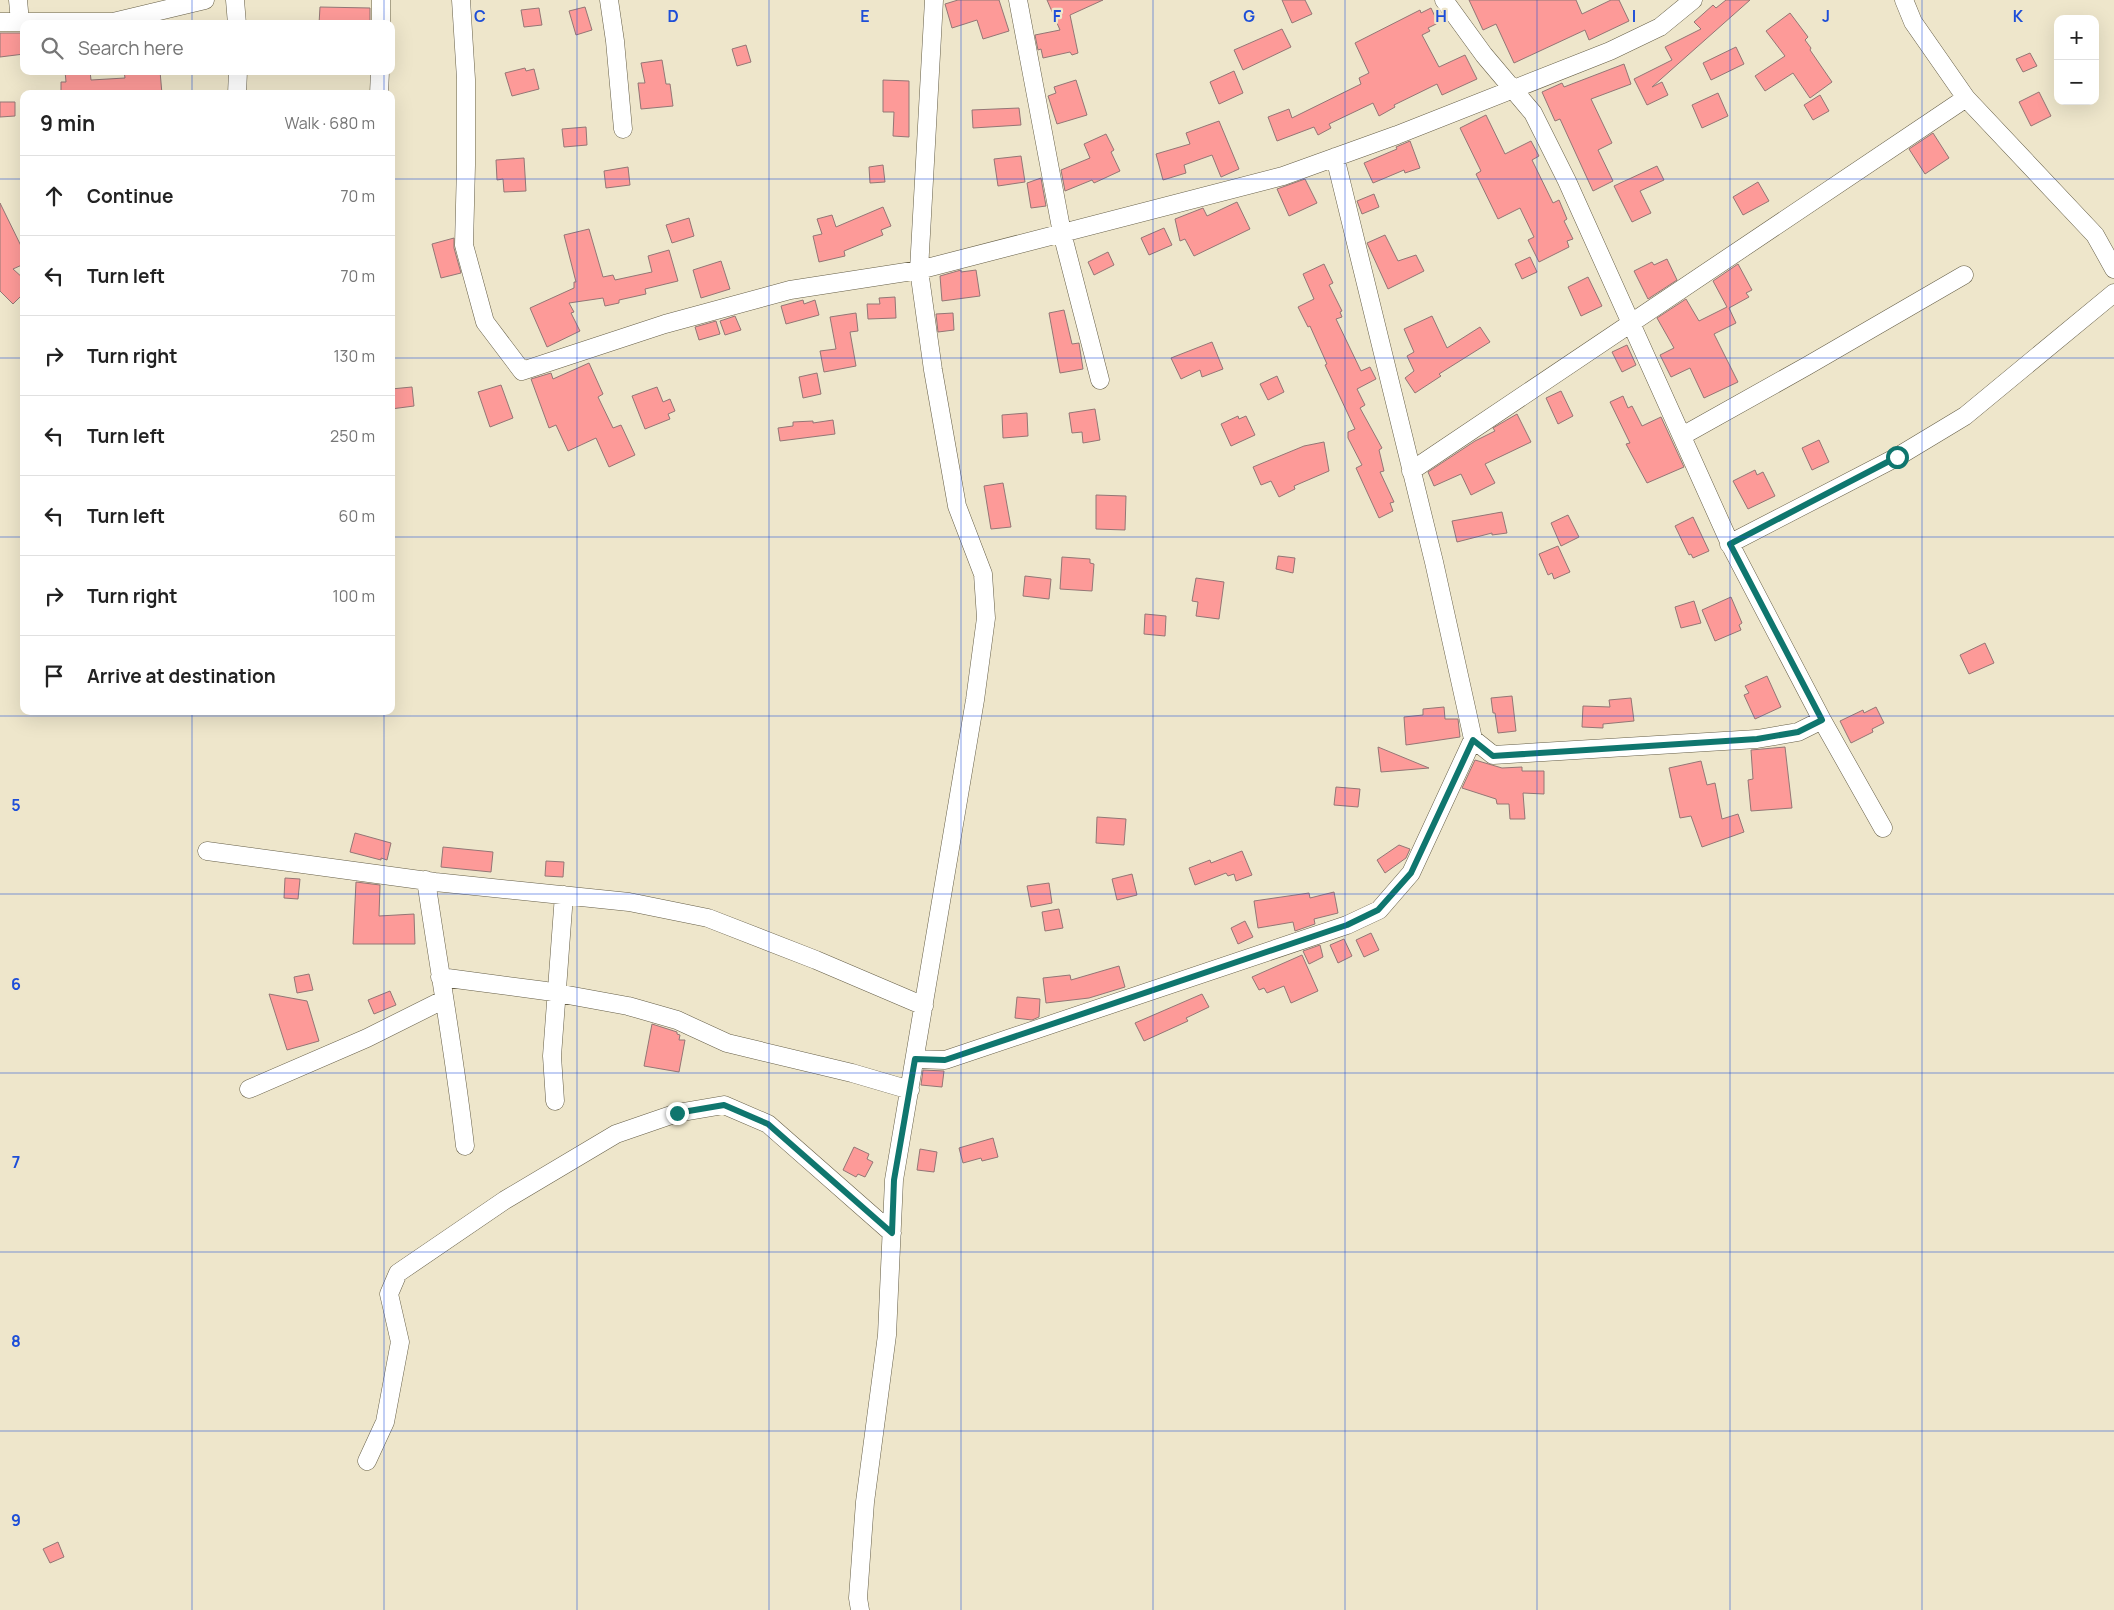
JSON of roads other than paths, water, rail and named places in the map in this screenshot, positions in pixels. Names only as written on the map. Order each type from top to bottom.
[{"type":"street","points":[[0,22],[20,22],[18,0]]},
{"type":"street","points":[[117,20],[145,7],[205,0]]},
{"type":"street","points":[[235,0],[237,20]]},
{"type":"street","points":[[380,20],[381,0]]},
{"type":"street","points":[[461,0],[466,88],[464,246],[485,322],[522,370],[665,324],[790,290],[919,270],[1283,176],[1397,135],[1512,88],[1610,51],[1660,27],[1693,0]]},
{"type":"street","points":[[609,0],[615,41],[623,129]]},
{"type":"street","points":[[860,1610],[858,1598],[866,1502],[887,1335],[894,1180],[975,700],[986,618],[983,574],[957,506],[933,370],[919,270],[934,0]]},
{"type":"street","points":[[1018,0],[1062,233],[1100,380]]},
{"type":"street","points":[[1444,0],[1484,55],[1532,113],[1567,181],[1730,544],[1822,720],[1883,828]]},
{"type":"street","points":[[1904,0],[1913,22],[1966,98],[2095,235],[2114,269]]},
{"type":"street","points":[[237,90],[238,75]]},
{"type":"street","points":[[379,90],[380,75]]},
{"type":"street","points":[[1412,471],[1966,98]]},
{"type":"street","points":[[915,1059],[945,1060],[1347,925],[1378,910],[1411,873],[1473,740],[1412,471],[1336,157]]},
{"type":"street","points":[[1682,436],[1808,366],[1964,275]]},
{"type":"street","points":[[1730,544],[1897,457],[1965,416],[2114,293]]},
{"type":"street","points":[[1473,740],[1493,756],[1757,739],[1798,732],[1822,720]]},
{"type":"street","points":[[207,851],[426,880],[629,902],[708,918],[816,960],[924,1006]]},
{"type":"street","points":[[426,880],[443,1000],[457,1078],[465,1146]]},
{"type":"street","points":[[555,1101],[552,1056],[564,895]]},
{"type":"street","points":[[440,977],[557,993],[628,1006],[677,1020],[727,1043],[852,1073],[910,1090]]},
{"type":"street","points":[[249,1089],[367,1038],[443,1000]]},
{"type":"street","points":[[367,1461],[385,1422],[400,1342],[388,1294],[398,1273],[505,1200],[616,1134],[677,1113],[724,1105],[768,1124],[892,1233]]}]
